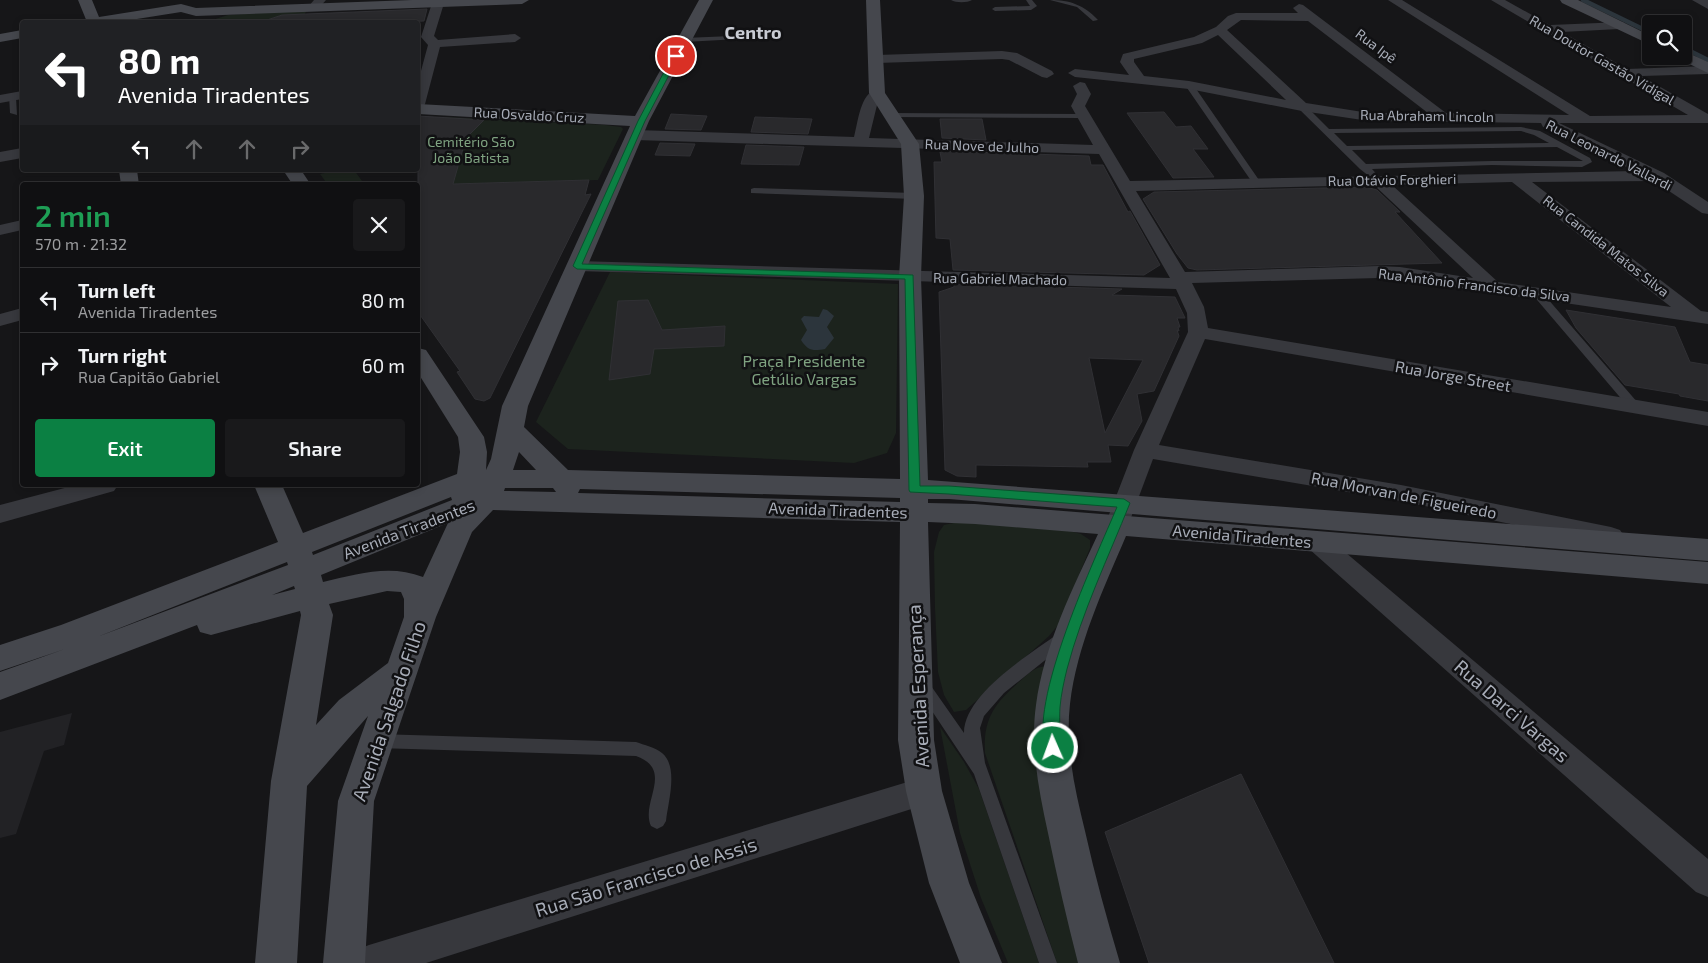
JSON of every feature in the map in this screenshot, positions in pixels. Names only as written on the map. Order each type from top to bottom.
[{"type":"main road","points":[[86,0],[94,20]]},
{"type":"main road","points":[[104,20],[179,4],[196,12],[317,4],[522,0]]},
{"type":"main road","points":[[474,499],[504,459],[515,406],[638,128],[706,0]]},
{"type":"main road","points":[[873,0],[877,93],[907,139]]},
{"type":"main road","points":[[1567,0],[1622,19]]},
{"type":"main road","points":[[1597,0],[1642,34]]},
{"type":"main road","points":[[179,4],[189,20]]},
{"type":"main road","points":[[196,20],[212,14],[235,10]]},
{"type":"main road","points":[[0,38],[20,34]]},
{"type":"main road","points":[[1692,44],[1708,52]]},
{"type":"main road","points":[[1692,60],[1708,69]]},
{"type":"main road","name":"Rua Osvaldo Cruz","points":[[420,108],[638,128]]},
{"type":"main road","name":"Avenida Esperança","points":[[907,139],[914,196],[910,277],[916,740],[924,791],[949,883],[981,963]]},
{"type":"main road","points":[[420,359],[472,436],[475,452],[474,499]]},
{"type":"main road","points":[[511,429],[569,491]]},
{"type":"main road","points":[[269,487],[305,571],[318,614],[289,781],[276,963]]},
{"type":"main road","name":"Avenida Tiradentes","points":[[0,658],[72,634],[305,571],[474,499],[569,491],[914,501],[975,514],[1120,514],[1708,550]]},
{"type":"main road","name":"Avenida Salgado Filho","points":[[344,963],[356,801],[420,617],[474,499]]},
{"type":"main road","points":[[1099,963],[1055,784],[1051,730],[1053,704],[1060,669],[1081,607],[1120,514]]},
{"type":"main road","name":"Avenida Tiradentes","points":[[1120,514],[1316,542],[1708,573]]},
{"type":"main road","points":[[0,686],[80,658],[305,571],[403,581],[414,585],[419,599],[420,617]]},
{"type":"main road","points":[[289,781],[351,710],[401,671]]},
{"type":"street","name":"Rua Ipê","points":[[1289,0],[1443,117]]},
{"type":"street","points":[[1394,0],[1586,120]]},
{"type":"street","name":"Rua Doutor Gastão Vidigal","points":[[1497,0],[1708,120]]},
{"type":"street","points":[[1698,0],[1708,5]]},
{"type":"street","points":[[420,88],[426,39],[439,2]]},
{"type":"street","points":[[1139,79],[1127,62],[1128,56],[1191,42],[1220,30],[1232,19],[1240,16],[1311,17]]},
{"type":"street","points":[[1548,29],[1622,19]]},
{"type":"street","points":[[1220,30],[1302,107]]},
{"type":"street","points":[[426,39],[515,38]]},
{"type":"street","points":[[877,59],[1012,56],[1068,82],[1084,94],[1078,106],[1181,281],[1196,309],[1199,323],[1198,332],[1145,450],[1120,514]]},
{"type":"street","points":[[1624,73],[1708,69]]},
{"type":"street","name":"Rua Abraham Lincoln","points":[[1068,82],[1120,78],[1139,79],[1189,85],[1369,118],[1708,120]]},
{"type":"street","points":[[860,142],[871,100],[877,93]]},
{"type":"street","name":"Rua Leonardo Vallardi","points":[[1535,118],[1658,176],[1708,209]]},
{"type":"street","name":"Rua Nove de Julho","points":[[638,128],[860,142],[907,139],[1101,145]]},
{"type":"street","points":[[0,158],[20,153]]},
{"type":"street","name":"Rua Otávio Forghieri","points":[[1126,186],[1516,177],[1658,176]]},
{"type":"street","name":"Rua Candida Matos Silva","points":[[1516,177],[1702,317]]},
{"type":"street","points":[[1379,180],[1491,285]]},
{"type":"street","points":[[0,230],[20,225]]},
{"type":"street","name":"Rua Gabriel Machado","points":[[577,266],[910,277],[1181,281]]},
{"type":"street","name":"Rua Antônio Francisco da Silva","points":[[1181,281],[1378,272],[1491,285],[1702,317]]},
{"type":"street","points":[[0,320],[20,315]]},
{"type":"street","name":"Rua Jorge Street","points":[[1198,332],[1708,419]]},
{"type":"street","name":"Rua Morvan de Figueiredo","points":[[1145,450],[1401,493],[1662,546]]},
{"type":"street","points":[[0,514],[99,487]]},
{"type":"street","name":"Rua Darci Vargas","points":[[1316,542],[1708,881]]},
{"type":"street","name":"Rua São Francisco de Assis","points":[[369,963],[924,791]]},
{"type":"lane","points":[[954,0],[969,0]]},
{"type":"lane","points":[[995,9],[1031,8],[1034,6],[1029,0]]},
{"type":"lane","points":[[1053,0],[1078,6],[1096,20]]},
{"type":"lane","points":[[684,40],[756,38]]},
{"type":"lane","points":[[1189,85],[1257,183]]},
{"type":"lane","points":[[12,97],[14,113]]},
{"type":"lane","points":[[1302,107],[1379,180]]},
{"type":"lane","points":[[891,115],[1084,116]]},
{"type":"lane","points":[[1327,131],[1506,128],[1537,133],[1588,162],[1582,165],[1363,166]]},
{"type":"lane","points":[[1344,148],[1559,145]]},
{"type":"lane","points":[[754,191],[914,196]]},
{"type":"lane","points":[[1536,292],[1634,406]]},
{"type":"lane","points":[[1048,963],[981,771],[973,737],[973,724],[978,710],[997,690],[1073,630]]},
{"type":"lane","points":[[914,673],[981,771]]},
{"type":"lane","points":[[376,741],[636,749],[651,754],[660,762],[662,772],[657,822]]},
{"type":"shaded area","points":[[823,309],[834,316],[827,327],[834,338],[825,349],[811,349],[801,340],[807,330],[801,319],[804,316],[819,317]]},
{"type":"shaded area","points":[[72,713],[64,745],[44,751],[16,834],[0,838],[0,732]]},
{"type":"green space","points":[[307,10],[301,20],[212,20],[228,15]]},
{"type":"green space","name":"Cemitério São João Batista","points":[[446,117],[605,125],[621,127],[623,129],[598,180],[453,184],[432,132]]},
{"type":"green space","points":[[355,172],[363,182],[326,182],[320,174]]},
{"type":"green space","name":"Praça Presidente Getúlio Vargas","points":[[610,272],[898,284],[896,433],[887,453],[854,463],[568,449],[536,422]]},
{"type":"green space","points":[[958,522],[1070,531],[1081,534],[1090,540],[1090,548],[1059,624],[1049,636],[966,710],[954,712],[944,695],[938,672],[934,552],[939,532],[944,525]]},
{"type":"green space","points":[[1046,666],[1085,963],[1057,963],[985,753],[988,721],[997,705],[1028,674],[1035,669]]},
{"type":"green space","points":[[940,727],[964,762],[979,789],[1039,963],[1008,963],[981,898],[960,833]]},
{"type":"building","points":[[427,9],[424,21],[267,20],[282,15]]},
{"type":"building","points":[[1164,112],[1176,127],[1191,126],[1208,149],[1193,149],[1214,177],[1173,178],[1127,113]]},
{"type":"building","points":[[671,114],[707,116],[701,130],[665,129]]},
{"type":"building","points":[[420,116],[484,120],[466,138],[453,184],[589,180],[585,195],[591,194],[490,398],[484,401],[475,399],[457,372],[460,371],[420,315],[420,182],[418,182],[418,172],[420,172]]},
{"type":"building","points":[[755,117],[812,119],[808,134],[751,132]]},
{"type":"building","points":[[940,119],[982,119],[986,140],[942,138]]},
{"type":"building","points":[[660,143],[695,144],[690,156],[655,155]]},
{"type":"building","points":[[746,145],[804,147],[799,165],[741,164]]},
{"type":"building","points":[[940,152],[1089,156],[1091,165],[1103,165],[1128,212],[1130,211],[1160,265],[1144,275],[953,270],[950,239],[936,238],[934,162],[942,162]]},
{"type":"building","points":[[1366,187],[1377,190],[1400,212],[1395,212],[1442,263],[1197,270],[1188,268],[1177,254],[1143,199],[1154,192]]},
{"type":"building","points":[[954,284],[1122,289],[1112,295],[1175,297],[1185,318],[1177,318],[1180,327],[1178,327],[1179,331],[1177,330],[1179,336],[1154,391],[1137,394],[1142,421],[1128,446],[1108,445],[1111,462],[1087,462],[1088,467],[976,465],[976,477],[957,476],[945,470],[939,292],[954,287]],"holes":[[[1089,358],[1143,360],[1105,433]]]},
{"type":"building","points":[[648,300],[662,330],[725,326],[724,346],[654,349],[650,374],[609,380],[618,301]]},
{"type":"building","points":[[1566,310],[1675,327],[1690,362],[1708,365],[1708,401],[1625,385],[1576,328]]},
{"type":"building","points":[[1241,774],[1334,963],[1149,963],[1105,832]]},
{"type":"waterway","points":[[1583,0],[1642,29]]},
{"type":"waterway","points":[[1692,52],[1708,60]]},
{"type":"district","name":"Centro","points":[[753,33]]},
{"type":"route","points":[[676,56],[641,121],[577,266],[910,277],[914,490],[949,490],[1124,503],[1081,607],[1060,669],[1053,704],[1051,730],[1053,748]]}]
